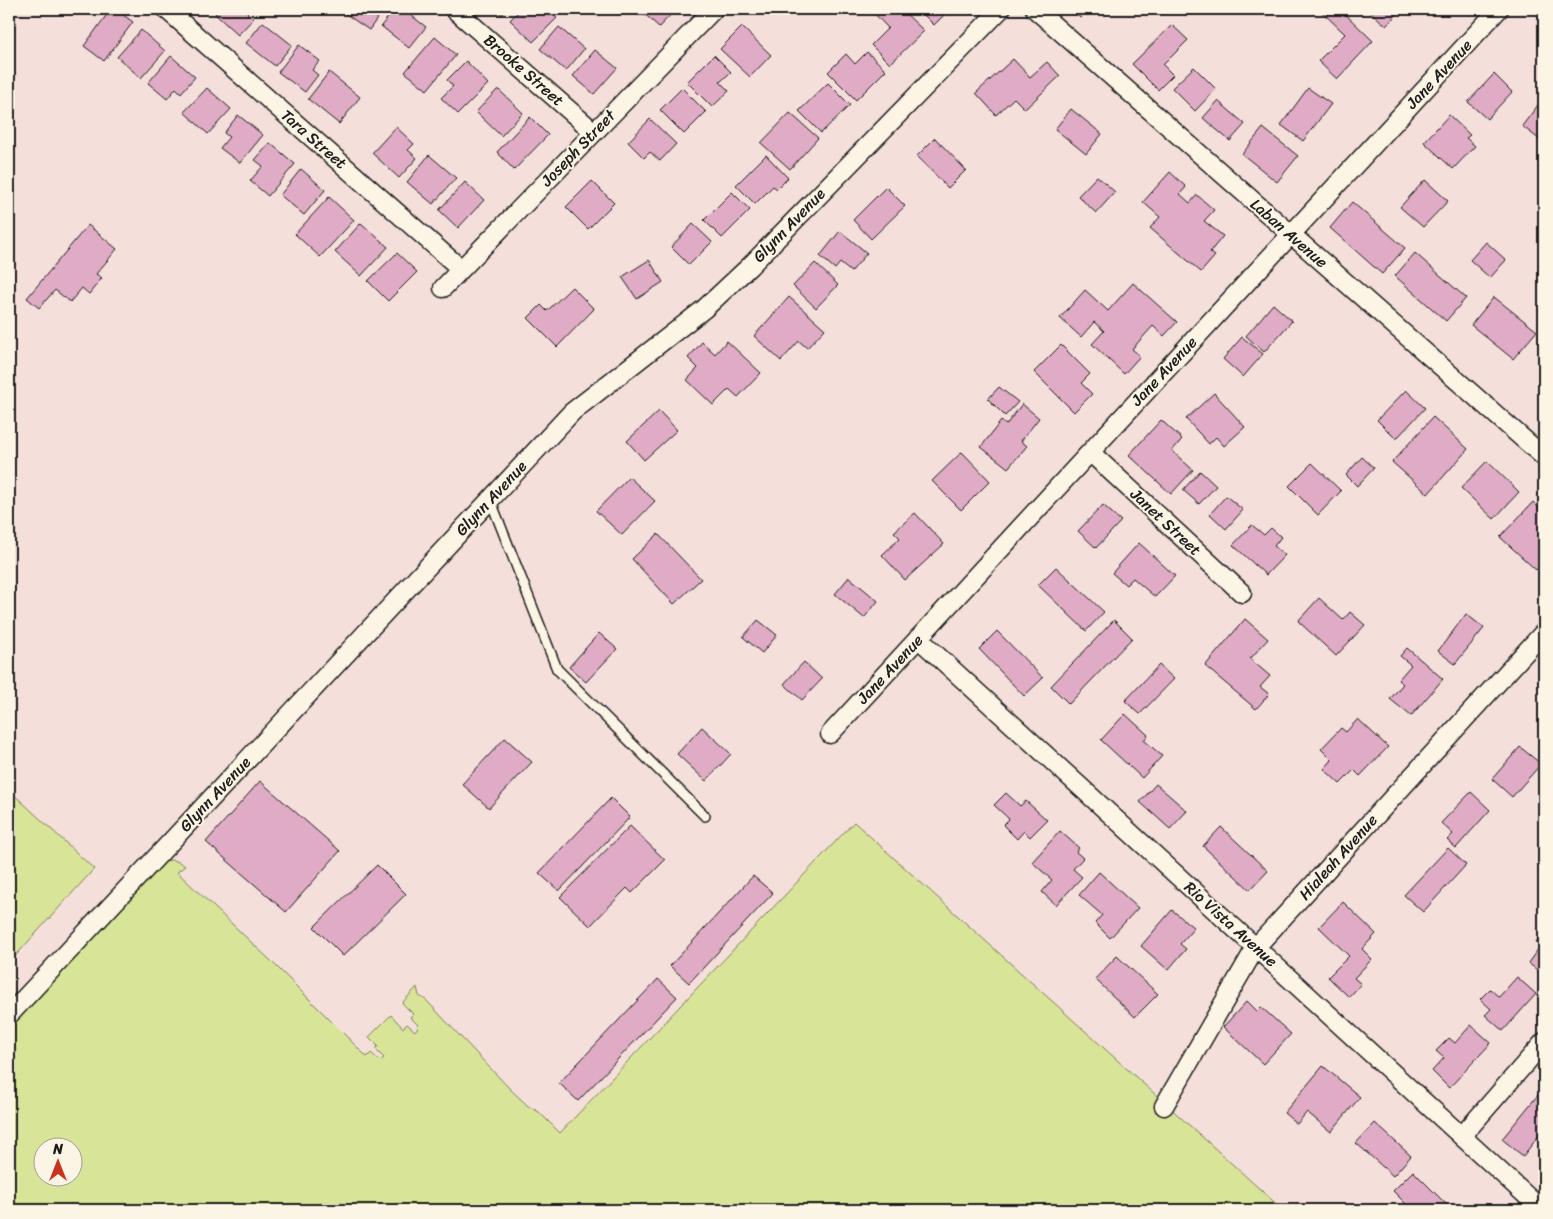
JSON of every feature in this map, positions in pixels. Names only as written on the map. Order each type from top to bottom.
[{"type":"street","name":"Tara Street","points":[[166,9],[461,269]]},
{"type":"street","name":"Brooke Street","points":[[454,9],[594,132]]},
{"type":"street","name":"Joseph Street","points":[[443,288],[714,9]]},
{"type":"street","name":"Glynn Avenue","points":[[9,1015],[572,412],[704,308],[750,266],[1000,9]]},
{"type":"street","name":"Laban Avenue","points":[[1035,9],[1544,457]]},
{"type":"street","name":"Jane Avenue","points":[[830,734],[1499,9]]},
{"type":"street","name":"Janet Street","points":[[1090,452],[1242,592]]},
{"type":"street","name":"Hialeah Avenue","points":[[1164,1106],[1256,947],[1544,632]]},
{"type":"street","name":"Rio Vista Avenue","points":[[918,638],[1542,1210]]},
{"type":"street","points":[[1462,1136],[1544,1042]]},
{"type":"lane","points":[[490,499],[557,669],[705,816]]},
{"type":"green space","points":[[9,790],[94,869],[9,963]]},
{"type":"green space","points":[[854,822],[1283,1210],[9,1210],[9,1024],[157,864],[168,860],[185,866],[177,872],[270,960],[367,1057],[371,1053],[380,1061],[384,1058],[375,1049],[378,1046],[369,1037],[391,1015],[403,1028],[407,1024],[415,1031],[419,1026],[410,1017],[413,1014],[402,1003],[417,987],[419,996],[426,1000],[508,1087],[528,1106],[539,1112],[560,1133]]},
{"type":"building","points":[[111,9],[115,9],[133,22],[104,61],[84,46]]},
{"type":"building","points":[[220,9],[251,9],[247,13],[254,18],[238,35],[215,14]]},
{"type":"building","points":[[341,9],[384,9],[369,30]]},
{"type":"building","points":[[395,9],[403,9],[426,27],[409,48],[381,26]]},
{"type":"building","points":[[495,9],[507,9],[502,15]]},
{"type":"building","points":[[521,9],[529,9],[531,11],[533,9],[547,9],[557,18],[533,42],[510,20]]},
{"type":"building","points":[[609,9],[620,9],[615,14]]},
{"type":"building","points":[[639,9],[676,9],[659,27]]},
{"type":"building","points":[[901,9],[924,31],[890,64],[871,45],[888,28],[871,10]]},
{"type":"building","points":[[918,9],[950,9],[934,25]]},
{"type":"building","points":[[1071,9],[1089,9],[1080,18]]},
{"type":"building","points":[[1319,9],[1340,9],[1373,41],[1337,79],[1318,61],[1345,34]]},
{"type":"building","points":[[1368,9],[1402,9],[1386,26]]},
{"type":"building","points":[[263,22],[292,45],[275,66],[246,43]]},
{"type":"building","points":[[1172,25],[1188,40],[1163,65],[1173,75],[1158,90],[1132,64]]},
{"type":"building","points":[[559,27],[584,49],[566,71],[540,49]]},
{"type":"building","points":[[742,27],[771,55],[750,77],[720,49]]},
{"type":"building","points":[[141,30],[165,51],[141,78],[117,57]]},
{"type":"building","points":[[435,37],[456,55],[427,90],[405,72]]},
{"type":"building","points":[[299,45],[320,61],[312,70],[318,75],[305,92],[278,72]]},
{"type":"building","points":[[595,50],[617,68],[594,94],[573,76]]},
{"type":"building","points":[[867,52],[886,70],[856,100],[828,72],[846,54],[855,64]]},
{"type":"building","points":[[714,55],[731,72],[720,82],[729,91],[712,107],[687,82]]},
{"type":"building","points":[[171,56],[195,77],[181,93],[176,88],[167,99],[148,83]]},
{"type":"building","points":[[1013,59],[1030,77],[1047,62],[1060,76],[1025,109],[1014,98],[996,115],[976,93]]},
{"type":"building","points":[[466,61],[488,84],[458,114],[441,98],[453,86],[447,80]]},
{"type":"building","points":[[1194,67],[1216,89],[1195,111],[1172,88]]},
{"type":"building","points":[[329,72],[360,97],[339,124],[308,99]]},
{"type":"building","points":[[1494,74],[1512,92],[1487,119],[1468,102]]},
{"type":"building","points":[[828,83],[850,105],[821,133],[799,111]]},
{"type":"building","points":[[207,88],[231,109],[208,134],[184,112]]},
{"type":"building","points":[[682,88],[706,112],[684,134],[660,110]]},
{"type":"building","points":[[1308,88],[1331,104],[1303,141],[1281,125]]},
{"type":"building","points":[[498,89],[523,113],[501,136],[476,112]]},
{"type":"building","points":[[1218,101],[1245,124],[1230,141],[1203,118]]},
{"type":"building","points":[[1538,105],[1544,110],[1544,143],[1522,126]]},
{"type":"building","points":[[1071,109],[1102,134],[1086,154],[1055,129]]},
{"type":"building","points":[[790,113],[818,138],[790,169],[761,143]]},
{"type":"building","points":[[238,115],[263,135],[240,163],[220,148],[229,137],[224,133]]},
{"type":"building","points":[[1449,115],[1470,135],[1466,138],[1475,146],[1453,169],[1424,142]]},
{"type":"building","points":[[530,117],[548,135],[514,170],[497,152]]},
{"type":"building","points":[[650,119],[676,144],[660,161],[650,152],[644,158],[628,142]]},
{"type":"building","points":[[396,127],[414,144],[408,150],[417,158],[399,178],[372,153]]},
{"type":"building","points":[[1263,128],[1298,156],[1277,182],[1242,154]]},
{"type":"building","points":[[935,138],[966,170],[948,188],[917,156]]},
{"type":"building","points":[[270,143],[295,164],[268,196],[250,181],[263,166],[255,160]]},
{"type":"building","points":[[429,155],[456,178],[433,204],[407,182]]},
{"type":"building","points":[[766,155],[788,178],[777,189],[773,186],[755,204],[736,185]]},
{"type":"building","points":[[301,169],[325,190],[304,215],[280,195]]},
{"type":"building","points":[[1170,172],[1186,187],[1180,194],[1190,203],[1197,195],[1214,210],[1204,221],[1223,236],[1210,252],[1215,256],[1201,272],[1150,228],[1160,217],[1143,202]]},
{"type":"building","points":[[1097,176],[1115,192],[1096,213],[1078,196]]},
{"type":"building","points":[[1425,180],[1448,201],[1423,227],[1400,207]]},
{"type":"building","points":[[592,181],[614,203],[588,229],[566,207]]},
{"type":"building","points":[[465,182],[484,200],[458,228],[439,210]]},
{"type":"building","points":[[886,187],[905,206],[871,239],[853,220]]},
{"type":"building","points":[[732,192],[750,210],[722,238],[704,220]]},
{"type":"building","points":[[329,197],[354,220],[320,257],[295,234]]},
{"type":"building","points":[[1352,202],[1405,248],[1382,274],[1330,228]]},
{"type":"building","points":[[361,223],[388,247],[361,276],[335,252]]},
{"type":"building","points":[[693,224],[712,242],[689,265],[671,247]]},
{"type":"building","points":[[88,225],[117,249],[96,274],[102,278],[89,294],[82,288],[70,302],[55,290],[39,308],[27,298]]},
{"type":"building","points":[[840,231],[867,253],[851,272],[840,263],[835,269],[820,256]]},
{"type":"building","points":[[1486,242],[1506,260],[1490,278],[1470,260]]},
{"type":"building","points":[[397,253],[417,272],[388,301],[368,281]]},
{"type":"building","points":[[1415,253],[1466,298],[1446,321],[1395,276]]},
{"type":"building","points":[[649,260],[663,282],[637,299],[622,277]]},
{"type":"building","points":[[815,263],[838,285],[816,308],[793,286]]},
{"type":"building","points":[[1133,283],[1177,322],[1164,336],[1153,326],[1132,349],[1140,356],[1124,374],[1092,344],[1104,331],[1094,322],[1081,337],[1060,318],[1085,290],[1108,311]]},
{"type":"building","points":[[572,287],[594,309],[557,347],[528,318],[541,305],[547,311]]},
{"type":"building","points":[[789,297],[825,329],[807,348],[799,341],[781,361],[754,336]]},
{"type":"building","points":[[1494,297],[1537,331],[1513,359],[1471,325]]},
{"type":"building","points":[[1273,304],[1292,321],[1264,352],[1246,336]]},
{"type":"building","points":[[1242,337],[1263,354],[1243,377],[1223,359]]},
{"type":"building","points":[[727,341],[761,373],[738,397],[729,389],[713,405],[687,380],[698,368],[688,358],[702,342],[715,354]]},
{"type":"building","points":[[1061,345],[1090,374],[1081,383],[1092,394],[1074,412],[1034,372]]},
{"type":"building","points":[[999,387],[1018,402],[1005,416],[988,399]]},
{"type":"building","points":[[1406,390],[1425,408],[1396,439],[1377,420]]},
{"type":"building","points":[[1214,393],[1245,427],[1224,446],[1216,437],[1209,444],[1186,419]]},
{"type":"building","points":[[1022,404],[1039,418],[1021,441],[1027,446],[1008,468],[981,447],[1001,421],[1006,425]]},
{"type":"building","points":[[659,411],[677,430],[644,460],[627,441]]},
{"type":"building","points":[[1433,417],[1468,449],[1428,494],[1392,462]]},
{"type":"building","points":[[1161,420],[1182,439],[1172,451],[1193,470],[1171,494],[1129,455]]},
{"type":"building","points":[[962,452],[990,481],[961,510],[932,481]]},
{"type":"building","points":[[1362,457],[1374,468],[1357,486],[1346,475]]},
{"type":"building","points":[[1487,461],[1519,492],[1494,519],[1461,488]]},
{"type":"building","points":[[1312,463],[1341,491],[1318,515],[1289,486]]},
{"type":"building","points":[[1200,471],[1216,486],[1199,504],[1183,490]]},
{"type":"building","points":[[629,477],[655,501],[622,535],[596,511]]},
{"type":"building","points":[[1226,496],[1243,510],[1226,529],[1210,514]]},
{"type":"building","points":[[1533,502],[1544,513],[1544,561],[1536,570],[1500,537]]},
{"type":"building","points":[[1103,505],[1121,521],[1096,548],[1078,531]]},
{"type":"building","points":[[915,513],[944,544],[905,580],[882,555],[900,538],[894,532]]},
{"type":"building","points":[[1252,525],[1264,535],[1271,528],[1281,537],[1274,546],[1285,555],[1266,575],[1233,545]]},
{"type":"building","points":[[658,534],[701,579],[674,604],[632,559]]},
{"type":"building","points":[[1139,543],[1175,576],[1155,597],[1133,578],[1126,585],[1112,573]]},
{"type":"building","points":[[1056,567],[1104,612],[1086,631],[1038,585]]},
{"type":"building","points":[[849,577],[878,601],[864,618],[835,594]]},
{"type":"building","points":[[1319,598],[1343,620],[1350,612],[1365,625],[1336,656],[1298,621]]},
{"type":"building","points":[[1466,614],[1484,628],[1455,664],[1438,651]]},
{"type":"building","points":[[1245,619],[1268,639],[1250,659],[1270,676],[1260,687],[1269,694],[1256,709],[1205,666]]},
{"type":"building","points":[[758,620],[777,635],[762,653],[743,637]]},
{"type":"building","points":[[1114,620],[1132,638],[1069,704],[1051,686]]},
{"type":"building","points":[[997,631],[1043,678],[1024,696],[979,649]]},
{"type":"building","points":[[599,633],[617,649],[586,682],[569,667]]},
{"type":"building","points":[[1407,648],[1443,679],[1411,716],[1390,699],[1403,684],[1398,680],[1411,665],[1400,656]]},
{"type":"building","points":[[804,662],[822,679],[802,700],[784,684]]},
{"type":"building","points":[[1159,665],[1174,679],[1140,714],[1125,701]]},
{"type":"building","points":[[1125,714],[1148,735],[1144,740],[1162,756],[1142,778],[1101,740]]},
{"type":"building","points":[[1358,719],[1388,747],[1360,776],[1354,770],[1340,784],[1324,769],[1332,760],[1321,749],[1341,728],[1346,732]]},
{"type":"building","points":[[702,727],[731,754],[706,781],[677,754]]},
{"type":"building","points":[[505,738],[532,762],[489,808],[462,784]]},
{"type":"building","points":[[1520,747],[1541,764],[1512,797],[1492,779]]},
{"type":"building","points":[[260,781],[340,851],[286,912],[206,842]]},
{"type":"building","points":[[1156,784],[1187,811],[1170,829],[1140,802]]},
{"type":"building","points":[[1471,792],[1490,810],[1456,848],[1447,840],[1453,834],[1441,823]]},
{"type":"building","points":[[1006,793],[1020,806],[1026,801],[1047,820],[1030,837],[1024,831],[1017,839],[1003,825],[1009,819],[994,805]]},
{"type":"building","points":[[611,798],[630,817],[559,891],[539,873]]},
{"type":"building","points":[[630,826],[665,860],[632,893],[627,888],[590,926],[560,897]]},
{"type":"building","points":[[1221,827],[1268,871],[1250,890],[1203,846]]},
{"type":"building","points":[[1060,831],[1079,848],[1076,852],[1083,858],[1073,869],[1082,877],[1056,905],[1042,892],[1052,880],[1032,862]]},
{"type":"building","points":[[1448,848],[1466,865],[1423,912],[1404,895]]},
{"type":"building","points":[[377,865],[406,894],[343,956],[314,927]]},
{"type":"building","points":[[1099,872],[1138,908],[1110,938],[1095,923],[1102,915],[1079,895]]},
{"type":"building","points":[[753,876],[773,893],[689,983],[670,966]]},
{"type":"building","points":[[1343,902],[1376,934],[1362,949],[1372,959],[1354,978],[1361,984],[1349,997],[1328,977],[1349,956],[1319,927]]},
{"type":"building","points":[[1172,910],[1194,928],[1180,944],[1186,949],[1168,970],[1141,946]]},
{"type":"building","points":[[1544,930],[1544,975],[1528,963],[1541,945],[1536,942]]},
{"type":"building","points":[[1117,956],[1158,994],[1135,1017],[1095,979]]},
{"type":"building","points":[[1517,977],[1536,994],[1503,1031],[1485,1015],[1491,1009],[1480,999],[1490,989],[1499,997]]},
{"type":"building","points":[[658,979],[677,997],[578,1101],[559,1083]]},
{"type":"building","points":[[1247,1001],[1257,1011],[1261,1007],[1291,1034],[1263,1064],[1223,1027]]},
{"type":"building","points":[[1471,1025],[1491,1043],[1449,1088],[1432,1071],[1444,1058],[1436,1051],[1449,1038],[1455,1043]]},
{"type":"building","points":[[1323,1066],[1360,1097],[1331,1132],[1307,1112],[1297,1124],[1284,1113]]},
{"type":"building","points":[[1542,1090],[1544,1092],[1544,1129],[1523,1156],[1502,1139]]},
{"type":"building","points":[[1375,1123],[1411,1156],[1393,1176],[1356,1143]]},
{"type":"building","points":[[1413,1171],[1450,1208],[1448,1210],[1412,1210],[1393,1191]]}]
